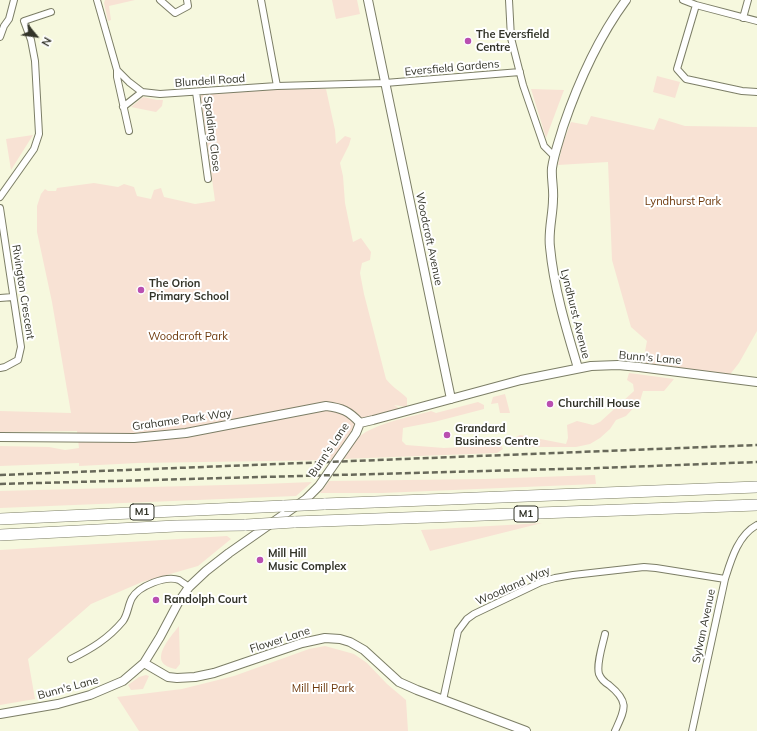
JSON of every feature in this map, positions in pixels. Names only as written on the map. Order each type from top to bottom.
[{"type":"highway","name":"M1","points":[[0,519],[284,506],[757,488]]},
{"type":"highway","name":"M1","points":[[0,535],[176,526],[246,525],[757,505]]},
{"type":"street","points":[[0,37],[9,19],[14,0]]},
{"type":"street","points":[[97,0],[118,70],[117,77],[129,131]]},
{"type":"street","points":[[160,0],[175,13],[188,6],[187,0]]},
{"type":"street","points":[[261,0],[277,86]]},
{"type":"street","name":"Woodcroft Avenue","points":[[368,0],[451,399]]},
{"type":"street","points":[[509,0],[511,38],[522,85],[544,146],[554,156]]},
{"type":"street","name":"Lyndhurst Avenue","points":[[578,368],[555,288],[550,253],[550,229],[553,199],[552,170],[554,156],[578,87],[597,48],[626,0]]},
{"type":"street","points":[[683,0],[696,5],[757,21]]},
{"type":"street","points":[[743,18],[748,0]]},
{"type":"street","points":[[696,5],[677,69],[686,79],[742,91],[757,92]]},
{"type":"street","points":[[0,197],[34,149],[39,134],[36,61],[31,40],[24,21],[51,12]]},
{"type":"street","points":[[118,70],[142,92],[124,107]]},
{"type":"street","name":"Eversfield Gardens","points":[[385,83],[520,72]]},
{"type":"street","name":"Blundell Road","points":[[142,92],[160,94],[277,86],[385,83]]},
{"type":"street","name":"Spalding Close","points":[[196,92],[208,179]]},
{"type":"street","name":"Rivington Crescent","points":[[0,208],[21,347],[18,360],[0,368]]},
{"type":"street","points":[[0,298],[13,297]]},
{"type":"street","name":"Bunn's Lane","points":[[0,714],[58,704],[90,695],[123,681],[144,663],[178,603],[189,587],[229,553],[306,499],[318,486],[356,433],[360,423],[521,380],[578,368],[618,365],[757,382]]},
{"type":"street","name":"Grahame Park Way","points":[[0,437],[134,438],[186,432],[326,406],[339,408],[353,415],[360,423]]},
{"type":"street","name":"Sylvan Avenue","points":[[692,731],[730,561],[748,530],[757,525]]},
{"type":"street","name":"Woodland Way","points":[[443,700],[456,637],[461,626],[474,614],[541,582],[573,575],[644,567],[725,580]]},
{"type":"street","points":[[71,659],[95,647],[109,635],[127,614],[132,598],[139,590],[155,581],[165,579],[178,580],[189,587]]},
{"type":"street","points":[[605,634],[598,669],[599,675],[603,681],[616,691],[622,698],[624,707],[615,731]]},
{"type":"street","name":"Flower Lane","points":[[144,663],[160,674],[168,677],[195,677],[214,673],[302,642],[325,638],[340,639],[350,642],[364,650],[399,682],[526,731]]},
{"type":"green space","points":[[105,0],[135,0],[109,6],[111,20],[108,21],[104,3]]},
{"type":"green space","points":[[332,0],[357,0],[360,14],[336,19]]},
{"type":"green space","points":[[657,76],[680,82],[675,98],[653,92]]},
{"type":"green space","name":"Woodcroft Park","points":[[320,85],[321,89],[326,89],[335,130],[336,144],[345,136],[351,138],[340,163],[343,176],[345,203],[353,242],[361,238],[371,252],[370,260],[362,263],[360,273],[364,294],[386,379],[407,398],[407,407],[394,405],[405,412],[360,423],[335,460],[138,463],[79,466],[79,463],[0,466],[0,446],[49,447],[65,450],[79,448],[77,431],[0,432],[0,411],[71,413],[52,302],[37,232],[37,206],[41,194],[45,189],[48,191],[56,191],[57,188],[94,183],[118,187],[124,184],[134,187],[137,196],[151,199],[154,190],[161,188],[164,197],[195,204],[215,201],[200,91]]},
{"type":"green space","points":[[531,89],[564,90],[546,138]]},
{"type":"green space","points":[[143,97],[163,100],[162,106],[156,112],[131,107]]},
{"type":"green space","name":"Lyndhurst Park","points":[[591,116],[654,130],[659,118],[685,126],[757,127],[757,331],[739,363],[728,377],[673,371],[675,366],[672,371],[642,367],[647,341],[631,327],[612,260],[608,162],[558,165],[563,143],[571,122],[587,125]]},
{"type":"green space","points":[[33,135],[11,170],[6,139]]},
{"type":"green space","points":[[629,373],[674,379],[664,391],[643,391],[640,401],[626,416],[616,420],[610,429],[590,444],[576,447],[511,447],[509,441],[520,435],[566,444],[568,438],[567,425],[577,421],[593,425],[600,422],[634,391],[633,384],[627,380]]},
{"type":"green space","points":[[505,394],[510,413],[500,413],[498,403],[491,404],[493,397]]},
{"type":"green space","points":[[478,402],[484,405],[484,409],[434,422],[403,428],[402,441],[406,445],[444,448],[501,445],[503,449],[497,453],[342,459],[356,439],[374,428],[431,411],[436,413]]},
{"type":"green space","points":[[595,475],[596,484],[382,493],[320,493],[329,481],[485,479]]},
{"type":"green space","points":[[312,482],[296,496],[0,508],[0,491]]},
{"type":"green space","points":[[542,523],[430,551],[421,530]]},
{"type":"green space","points":[[227,536],[231,539],[198,566],[142,582],[91,604],[28,659],[35,699],[0,705],[0,550]]},
{"type":"green space","points":[[179,626],[180,664],[176,669],[167,666],[162,662],[161,657],[162,650]]},
{"type":"green space","name":"Mill Hill Park","points":[[325,646],[354,654],[367,663],[387,684],[406,700],[408,731],[139,731],[117,697],[182,689],[234,676],[309,649]]},
{"type":"green space","points":[[146,675],[149,676],[143,689],[131,690],[128,685],[139,677]]},
{"type":"railway","points":[[0,475],[757,445]]},
{"type":"railway","points":[[0,484],[599,468],[757,462]]},
{"type":"place","name":"The Eversfield Centre","points":[[468,41]]},
{"type":"place","name":"The Orion Primary School","points":[[141,290]]},
{"type":"place","name":"Churchill House","points":[[550,404]]},
{"type":"place","name":"Grandard Business Centre","points":[[447,435]]},
{"type":"place","name":"Mill Hill Music Complex","points":[[260,560]]},
{"type":"place","name":"Randolph Court","points":[[156,600]]}]
